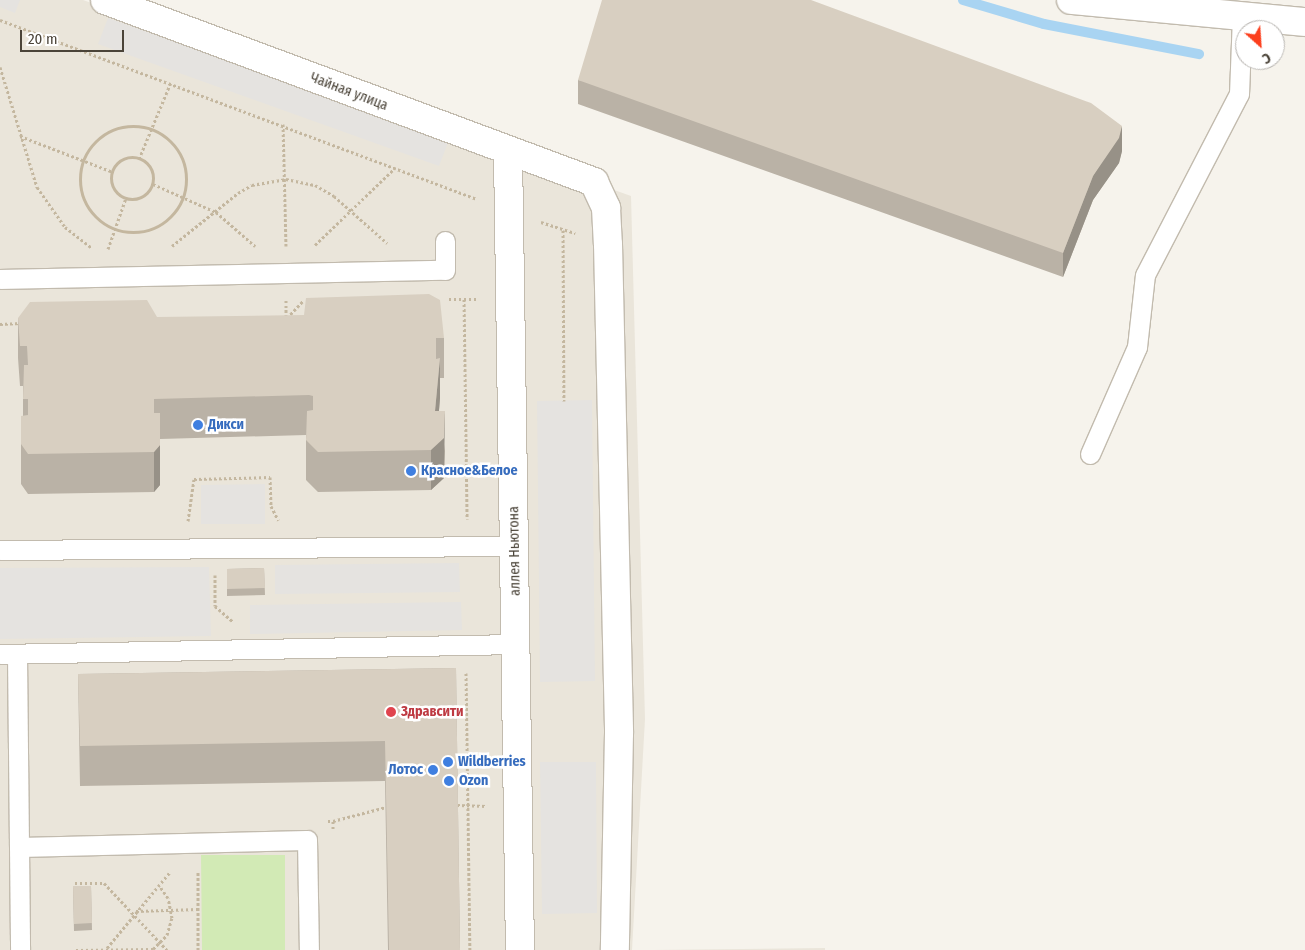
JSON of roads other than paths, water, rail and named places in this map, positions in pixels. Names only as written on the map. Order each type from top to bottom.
[{"type":"street","name":"Чайная улица","points":[[105,0],[508,153],[594,182],[606,208],[608,244],[619,733],[615,950]]},
{"type":"street","points":[[1071,0],[1305,22]]},
{"type":"street","name":"аллея Ньютона","points":[[508,153],[518,644],[520,950]]},
{"type":"lane","points":[[1090,454],[1137,347],[1145,275],[1239,94],[1242,17]]},
{"type":"lane","points":[[0,279],[445,270],[445,241]]},
{"type":"lane","points":[[0,550],[206,550],[515,546]]},
{"type":"lane","points":[[20,950],[19,847],[9,654],[247,653],[518,644]]},
{"type":"lane","points":[[19,847],[307,840],[309,950]]},
{"type":"waterway","points":[[963,0],[1044,24],[1199,54]]},
{"type":"place","name":"Дикси","points":[[198,425]]},
{"type":"place","name":"Красное&Белое","points":[[411,471]]},
{"type":"place","name":"Здравсити","points":[[391,712]]},
{"type":"place","name":"Wildberries","points":[[448,762]]},
{"type":"place","name":"Лотос","points":[[433,770]]},
{"type":"place","name":"Ozon","points":[[449,781]]}]
